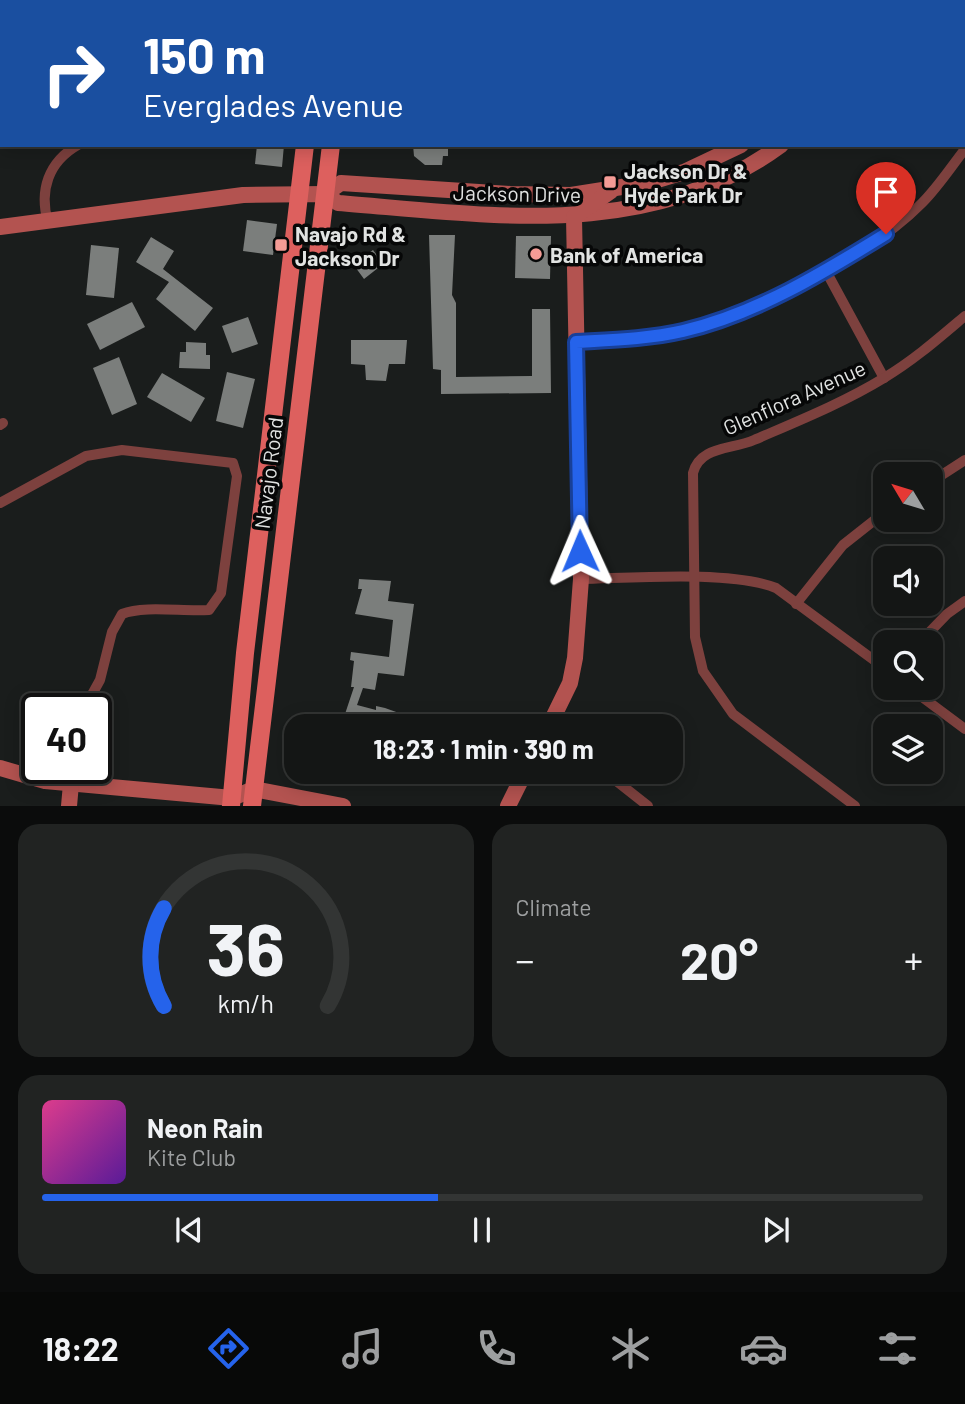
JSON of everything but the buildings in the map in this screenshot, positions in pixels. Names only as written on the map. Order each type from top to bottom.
[{"type":"main road","name":"Navajo Road","points":[[234,803],[248,627],[305,147]]},
{"type":"main road","name":"Navajo Road","points":[[253,797],[331,147]]},
{"type":"main road","name":"Jackson Drive","points":[[0,228],[226,196],[325,194],[341,183],[510,194],[571,195],[611,191],[684,172],[737,147]]},
{"type":"main road","name":"Jackson Drive","points":[[325,194],[338,203],[574,217],[653,203],[698,189],[777,147]]},
{"type":"main road","points":[[555,714],[570,683],[575,658],[581,579],[574,217],[611,191]]},
{"type":"main road","points":[[551,217],[571,195]]},
{"type":"main road","points":[[0,768],[21,774]]},
{"type":"main road","points":[[112,783],[234,803],[253,797],[344,806]]},
{"type":"main road","points":[[69,806],[71,784]]},
{"type":"main road","points":[[508,806],[520,784]]},
{"type":"street","points":[[48,222],[42,194],[47,178],[61,158],[75,147]]},
{"type":"street","points":[[576,342],[682,331],[719,321],[826,271],[886,234],[922,203],[965,149]]},
{"type":"street","points":[[826,271],[884,378]]},
{"type":"street","name":"Glenflora Avenue","points":[[855,806],[733,714],[722,702],[703,671],[698,656],[693,473],[701,456],[743,444],[852,397],[917,357],[965,316]]},
{"type":"street","points":[[0,503],[86,456],[122,450],[233,463],[237,475],[221,593],[209,610],[181,612],[135,609],[122,614],[112,632],[100,680],[93,693]]},
{"type":"street","points":[[943,474],[965,460]]},
{"type":"street","points":[[796,604],[843,545],[873,521]]},
{"type":"street","points":[[581,579],[696,578],[762,582],[776,588],[873,660]]},
{"type":"street","points":[[932,630],[965,601]]},
{"type":"street","points":[[926,700],[965,729]]},
{"type":"street","points":[[621,784],[648,806]]},
{"type":"place","name":"Jackson Dr & Hyde Park Dr","points":[[610,182]]},
{"type":"place","name":"Navajo Rd & Jackson Dr","points":[[281,245]]},
{"type":"place","name":"Bank of America","points":[[536,254]]},
{"type":"route","points":[[580,551],[576,342],[682,331],[731,317],[826,271],[886,234]]}]
